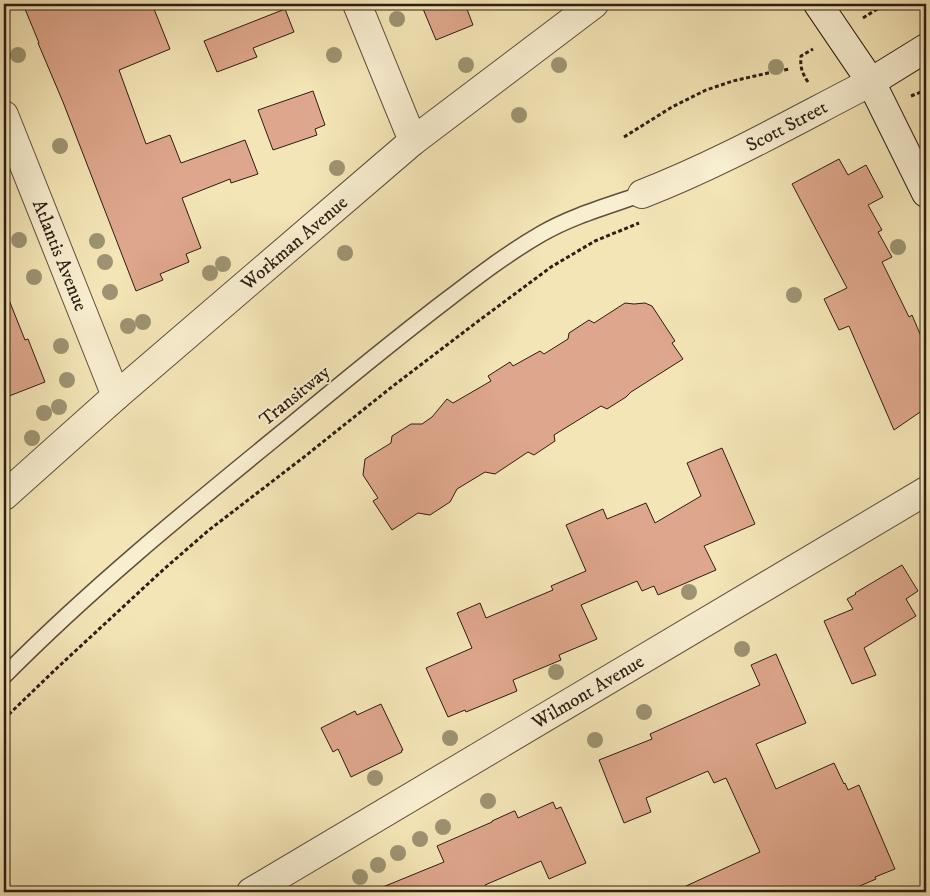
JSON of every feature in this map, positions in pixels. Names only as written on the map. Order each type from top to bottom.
[{"type":"street","points":[[357,4],[413,141]]},
{"type":"street","name":"Workman Avenue","points":[[4,496],[116,396],[413,141],[594,4]]},
{"type":"street","points":[[818,4],[871,82],[926,193]]},
{"type":"street","name":"Scott Street","points":[[642,194],[676,181],[773,134],[871,82],[926,48]]},
{"type":"street","name":"Atlantis Avenue","points":[[4,115],[116,396]]},
{"type":"street","name":"Wilmont Avenue","points":[[252,892],[926,491]]},
{"type":"lane","name":"Transitway","points":[[4,676],[38,641],[137,553],[330,393],[470,282],[513,251],[559,224],[642,194]]},
{"type":"path","points":[[876,10],[885,4]]},
{"type":"path","points":[[919,4],[926,14]]},
{"type":"path","points":[[801,56],[800,66],[803,74]]},
{"type":"path","points":[[624,137],[672,107],[706,90],[733,81],[790,69]]},
{"type":"path","points":[[4,719],[78,647],[208,530],[304,458],[480,318],[551,268],[595,241],[645,221]]},
{"type":"building","points":[[23,4],[152,4],[170,49],[119,70],[146,144],[170,135],[181,163],[245,140],[258,174],[231,183],[230,179],[182,198],[201,248],[186,254],[189,262],[160,274],[163,280],[136,291]]},
{"type":"building","points":[[421,4],[465,4],[473,25],[436,40]]},
{"type":"building","points":[[285,9],[294,32],[253,48],[257,57],[217,72],[204,41]]},
{"type":"building","points":[[313,91],[325,125],[315,129],[317,135],[273,150],[258,110]]},
{"type":"building","points":[[839,159],[848,175],[866,165],[883,197],[868,205],[882,230],[878,232],[892,257],[882,262],[909,317],[912,315],[926,348],[926,408],[894,430],[849,326],[839,330],[824,299],[847,288],[792,184]]},
{"type":"building","points":[[4,291],[25,340],[28,339],[45,382],[4,398]]},
{"type":"building","points":[[625,303],[645,303],[652,306],[675,341],[672,343],[683,359],[607,409],[601,406],[554,435],[555,441],[534,455],[528,452],[495,474],[485,472],[457,489],[450,502],[430,515],[418,513],[392,530],[373,501],[378,498],[363,475],[365,459],[391,443],[392,436],[411,424],[422,424],[432,417],[447,399],[453,403],[491,381],[488,376],[510,362],[513,366],[540,351],[544,354],[568,339],[569,333],[589,320],[594,323]]},
{"type":"building","points":[[722,448],[755,524],[704,546],[716,570],[658,595],[654,586],[642,591],[637,581],[581,605],[597,639],[559,655],[561,660],[513,680],[517,691],[466,712],[465,710],[448,717],[426,668],[472,648],[457,613],[480,603],[486,618],[553,590],[551,586],[586,571],[566,525],[603,509],[607,519],[646,503],[655,523],[701,496],[687,463]]},
{"type":"building","points":[[902,565],[918,591],[906,599],[916,616],[864,648],[876,675],[852,684],[824,621],[853,609],[847,599]]},
{"type":"building","points":[[776,654],[806,723],[756,744],[776,789],[834,763],[848,790],[859,785],[895,869],[846,892],[673,892],[760,852],[726,778],[714,783],[708,771],[646,798],[651,812],[624,823],[599,760],[652,739],[650,734],[760,685],[751,665]]},
{"type":"building","points":[[381,704],[403,750],[351,777],[338,749],[333,752],[321,728],[355,711],[357,715]]},
{"type":"building","points":[[553,802],[556,809],[561,807],[586,863],[549,879],[541,861],[485,885],[489,892],[373,892],[444,862],[437,846],[514,811],[518,818]]}]
